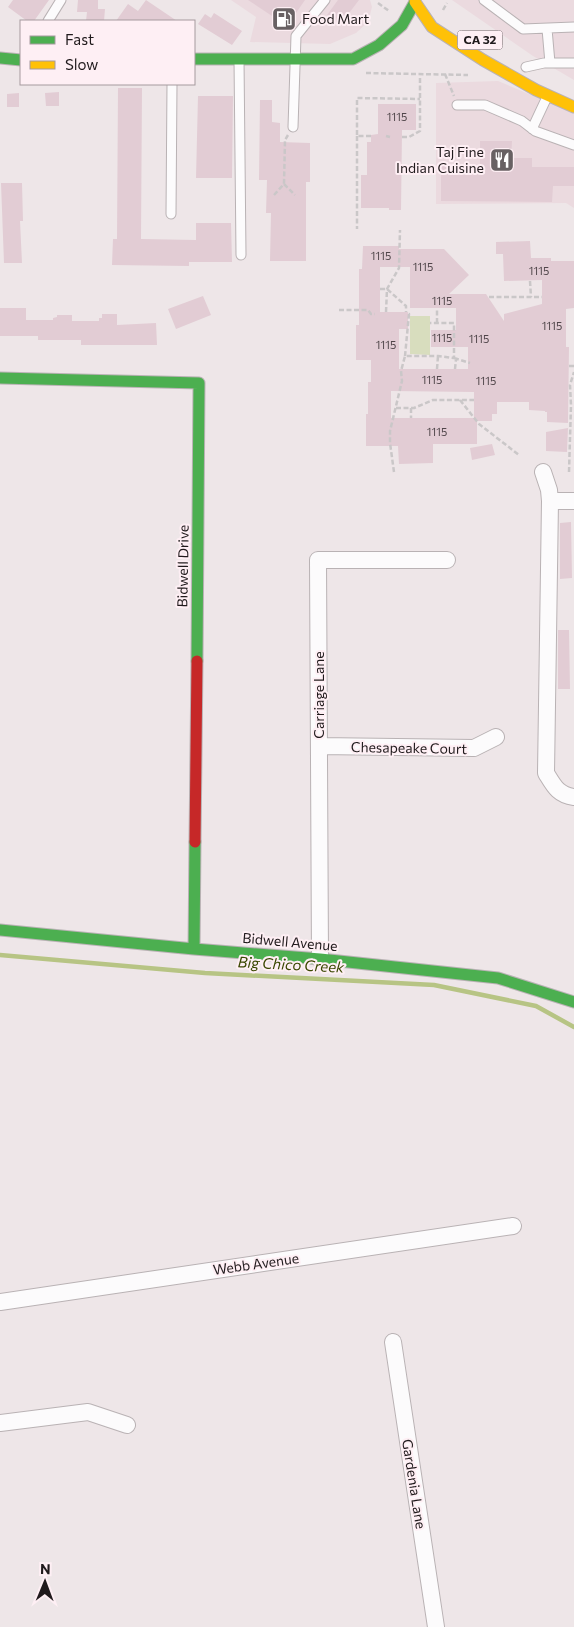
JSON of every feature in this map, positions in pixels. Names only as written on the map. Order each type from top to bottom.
[{"type":"street","points":[[195,59],[353,59],[379,45],[402,25],[414,1],[440,15]]},
{"type":"street","name":"CA 32","points":[[414,1],[432,27],[483,60],[574,107]]},
{"type":"street","points":[[0,58],[20,60]]},
{"type":"street","points":[[522,65],[540,74]]},
{"type":"street","name":"Bidwell Drive","points":[[0,378],[200,383],[194,949]]},
{"type":"street","points":[[543,472],[549,490],[550,501],[546,773],[555,788],[565,796],[574,797]]},
{"type":"street","points":[[550,501],[574,501]]},
{"type":"street","name":"Carriage Lane","points":[[320,959],[318,560],[447,560]]},
{"type":"street","name":"Chesapeake Court","points":[[319,746],[474,748],[496,736]]},
{"type":"street","name":"Bidwell Avenue","points":[[0,930],[320,959],[498,978],[574,1002]]},
{"type":"street","name":"Webb Avenue","points":[[0,1302],[513,1226]]},
{"type":"street","name":"Gardenia Lane","points":[[393,1342],[436,1627]]},
{"type":"street","points":[[0,1423],[88,1412],[127,1425]]},
{"type":"lane","points":[[49,20],[61,0]]},
{"type":"lane","points":[[293,127],[296,36],[325,0]]},
{"type":"lane","points":[[484,0],[523,29],[574,27]]},
{"type":"lane","points":[[547,29],[550,63]]},
{"type":"lane","points":[[239,59],[241,256]]},
{"type":"lane","points":[[522,65],[574,63]]},
{"type":"lane","points":[[171,214],[172,85]]},
{"type":"lane","points":[[532,129],[548,95]]},
{"type":"lane","points":[[457,105],[484,105],[522,121],[532,129],[574,146]]},
{"type":"path","points":[[360,70],[369,74],[472,75]]},
{"type":"path","points":[[445,74],[457,105]]},
{"type":"path","points":[[402,137],[409,137],[420,131],[420,78]]},
{"type":"path","points":[[357,229],[357,98],[420,99]]},
{"type":"path","points":[[274,195],[284,184],[285,140],[287,136]]},
{"type":"path","points":[[357,136],[371,136]]},
{"type":"path","points":[[284,184],[295,195]]},
{"type":"path","points":[[386,312],[386,289],[399,268],[400,230]]},
{"type":"path","points":[[530,280],[530,297]]},
{"type":"path","points":[[380,289],[386,289],[406,306],[407,313],[410,314],[405,356],[401,371],[402,381],[390,431],[394,472]]},
{"type":"path","points":[[490,296],[542,297]]},
{"type":"path","points":[[437,308],[437,323]]},
{"type":"path","points":[[339,310],[368,310],[371,314],[375,314]]},
{"type":"path","points":[[430,323],[454,323],[455,369]]},
{"type":"path","points":[[405,356],[438,356],[470,363]]},
{"type":"path","points":[[437,369],[438,356]]},
{"type":"path","points":[[569,366],[574,366]]},
{"type":"path","points":[[569,472],[573,405],[570,385],[574,372]]},
{"type":"path","points":[[396,408],[414,408],[433,400],[474,400]]},
{"type":"path","points":[[460,400],[479,424],[519,455]]},
{"type":"path","points":[[411,408],[411,418]]},
{"type":"shaded area","points":[[231,0],[370,0],[372,7],[368,22],[356,33],[330,44],[250,42],[256,17]]},
{"type":"shaded area","points":[[452,0],[574,0],[574,80],[533,56]]},
{"type":"shaded area","points":[[498,81],[574,113],[574,208],[566,203],[436,204],[436,83]]},
{"type":"green space","points":[[410,316],[430,316],[430,355],[410,354]]},
{"type":"building","points":[[13,0],[49,0],[35,20],[26,20],[8,7]]},
{"type":"building","points":[[78,0],[98,0],[98,9],[105,9],[104,20],[86,20],[87,12],[77,12]]},
{"type":"building","points":[[146,0],[176,20],[117,20],[128,4],[138,11]]},
{"type":"building","name":"Food Mart","points":[[248,0],[305,0],[287,26]]},
{"type":"building","points":[[338,0],[359,0],[340,25],[327,15]]},
{"type":"building","points":[[214,13],[242,31],[232,45],[198,24],[205,14],[211,18]]},
{"type":"building","points":[[118,88],[142,88],[141,239],[196,240],[196,223],[231,223],[232,262],[189,262],[189,266],[112,265],[113,239],[117,239]]},
{"type":"building","points":[[59,92],[59,106],[46,106],[45,93]]},
{"type":"building","points":[[19,93],[19,107],[7,107],[7,94]]},
{"type":"building","points":[[198,96],[233,96],[232,178],[196,178]]},
{"type":"building","points":[[260,100],[272,100],[272,122],[280,123],[280,142],[310,143],[310,182],[306,182],[306,261],[270,261],[271,213],[266,213],[267,180],[259,180]]},
{"type":"building","points":[[378,104],[416,104],[416,130],[402,130],[401,210],[361,208],[361,175],[367,175],[367,142],[371,142],[371,135],[378,134]]},
{"type":"building","points":[[480,141],[512,141],[511,158],[532,158],[532,167],[574,167],[574,186],[553,186],[552,202],[441,201],[441,166],[480,166]]},
{"type":"building","points":[[1,183],[22,183],[23,221],[20,221],[22,263],[4,263]]},
{"type":"building","points":[[530,241],[531,258],[551,258],[551,261],[574,261],[574,308],[566,309],[566,347],[569,347],[568,423],[547,422],[547,412],[529,410],[529,402],[497,402],[497,414],[492,414],[492,421],[477,421],[477,444],[433,444],[433,463],[399,464],[398,446],[366,446],[366,414],[368,414],[368,382],[371,382],[371,360],[356,360],[356,325],[359,325],[359,269],[362,269],[363,246],[399,246],[399,249],[444,249],[469,275],[449,294],[486,294],[504,321],[504,314],[542,304],[542,280],[504,281],[503,254],[496,254],[496,242]],"holes":[[[380,267],[410,267],[410,308],[456,308],[456,330],[431,330],[431,347],[468,347],[468,369],[399,369],[399,329],[408,329],[408,312],[380,312]],[[391,391],[474,392],[474,418],[391,418]]]},
{"type":"building","points":[[203,296],[211,315],[176,329],[168,309]]},
{"type":"building","points":[[0,308],[26,308],[26,320],[53,320],[57,315],[72,315],[72,321],[99,321],[99,318],[102,318],[102,314],[117,314],[117,325],[156,323],[157,345],[81,345],[81,340],[38,340],[38,336],[0,336]]},
{"type":"building","points":[[568,428],[567,452],[546,451],[546,432]]},
{"type":"building","points":[[492,444],[495,455],[472,460],[470,448]]},
{"type":"building","points":[[571,522],[572,578],[560,579],[560,523]]},
{"type":"building","points":[[558,630],[569,630],[570,689],[558,689]]},
{"type":"waterway","name":"Big Chico Creek","points":[[0,955],[205,973],[434,985],[536,1006],[574,1027]]},
{"type":"traffic: fast","points":[[195,59],[353,59],[379,45],[402,25],[415,2]]},
{"type":"traffic: fast","points":[[0,58],[20,60]]},
{"type":"traffic: fast","points":[[0,378],[199,383],[197,661]]},
{"type":"traffic: fast","points":[[194,949],[195,842]]},
{"type":"traffic: fast","points":[[0,930],[320,959],[498,978],[574,1002]]},
{"type":"traffic: slow","points":[[415,2],[432,27],[483,60],[536,90],[574,107]]},
{"type":"traffic: jam","points":[[195,842],[197,661]]},
{"type":"place","name":"Food Mart","points":[[284,19]]},
{"type":"place","name":"Taj Fine Indian Cuisine","points":[[502,160]]}]
